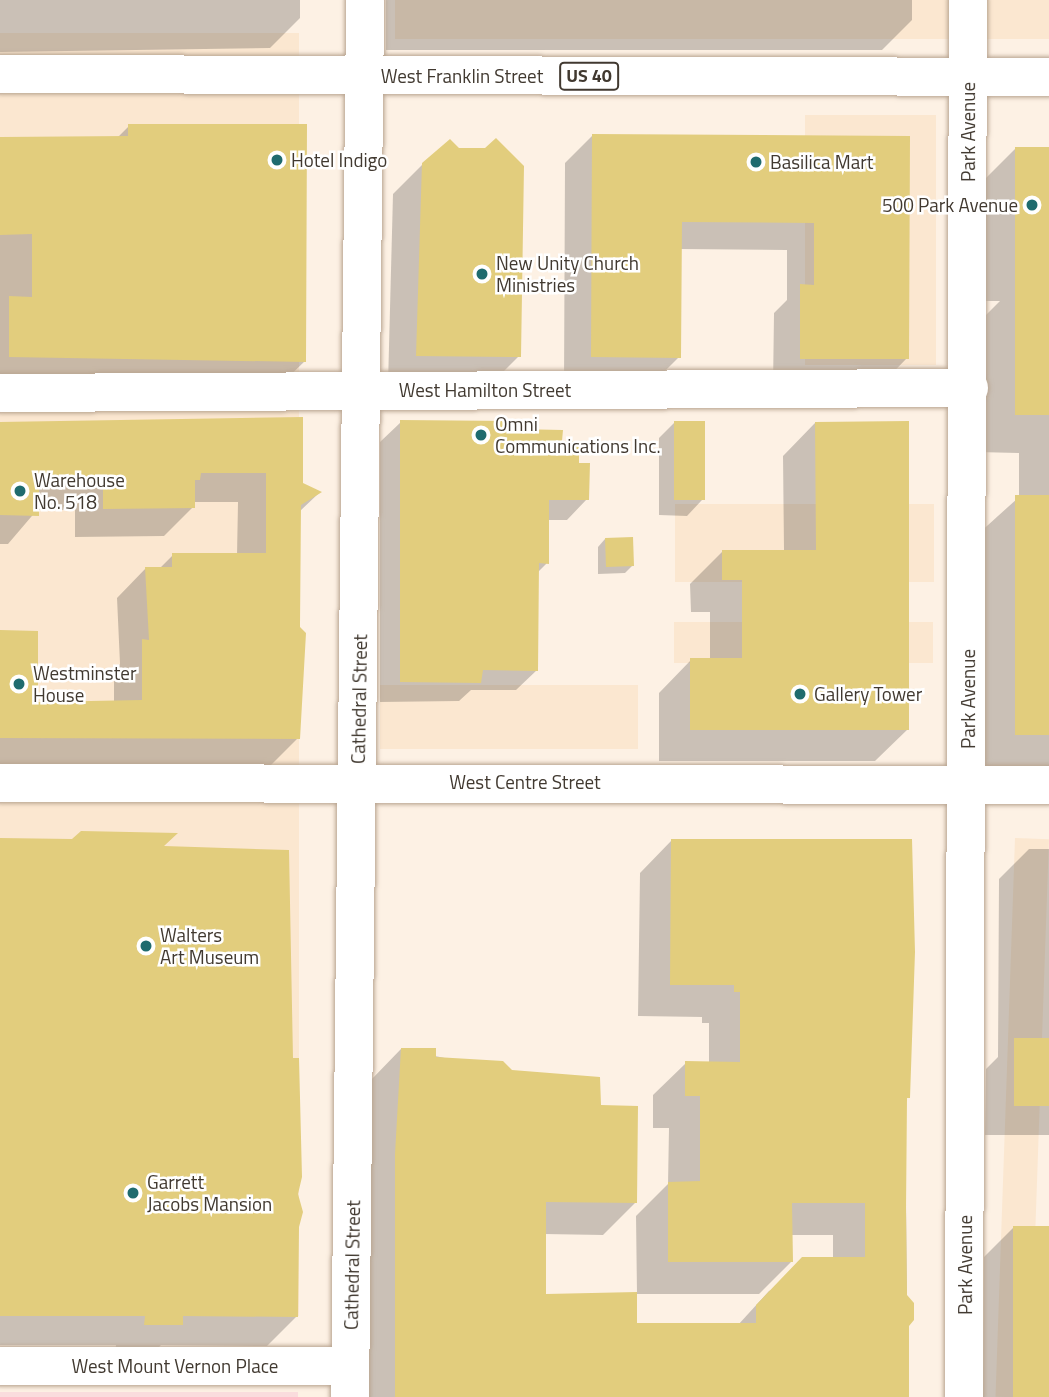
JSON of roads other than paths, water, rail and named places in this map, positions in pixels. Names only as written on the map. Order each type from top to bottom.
[{"type":"main road","name":"Cathedral Street","points":[[350,1382],[365,0]]},
{"type":"main road","name":"Park Avenue","points":[[964,1397],[969,785],[968,0]]},
{"type":"main road","name":"West Franklin Street","points":[[0,74],[1049,77]]},
{"type":"main road","name":"West Hamilton Street","points":[[0,393],[969,388]]},
{"type":"main road","name":"West Centre Street","points":[[0,783],[1049,785]]},
{"type":"main road","name":"West Mount Vernon Place","points":[[0,1366],[350,1382]]},
{"type":"place","name":"Hotel Indigo","points":[[277,160]]},
{"type":"place","name":"Basilica Mart","points":[[756,162]]},
{"type":"place","name":"500 Park Avenue","points":[[1032,205]]},
{"type":"place","name":"New Unity Church Ministries","points":[[482,274]]},
{"type":"place","name":"Omni Communications Inc.","points":[[481,435]]},
{"type":"place","name":"Warehouse No. 518","points":[[20,491]]},
{"type":"place","name":"Westminster House","points":[[19,684]]},
{"type":"place","name":"Gallery Tower","points":[[800,694]]},
{"type":"place","name":"Walters Art Museum","points":[[146,946]]},
{"type":"place","name":"Garrett Jacobs Mansion","points":[[133,1193]]}]
